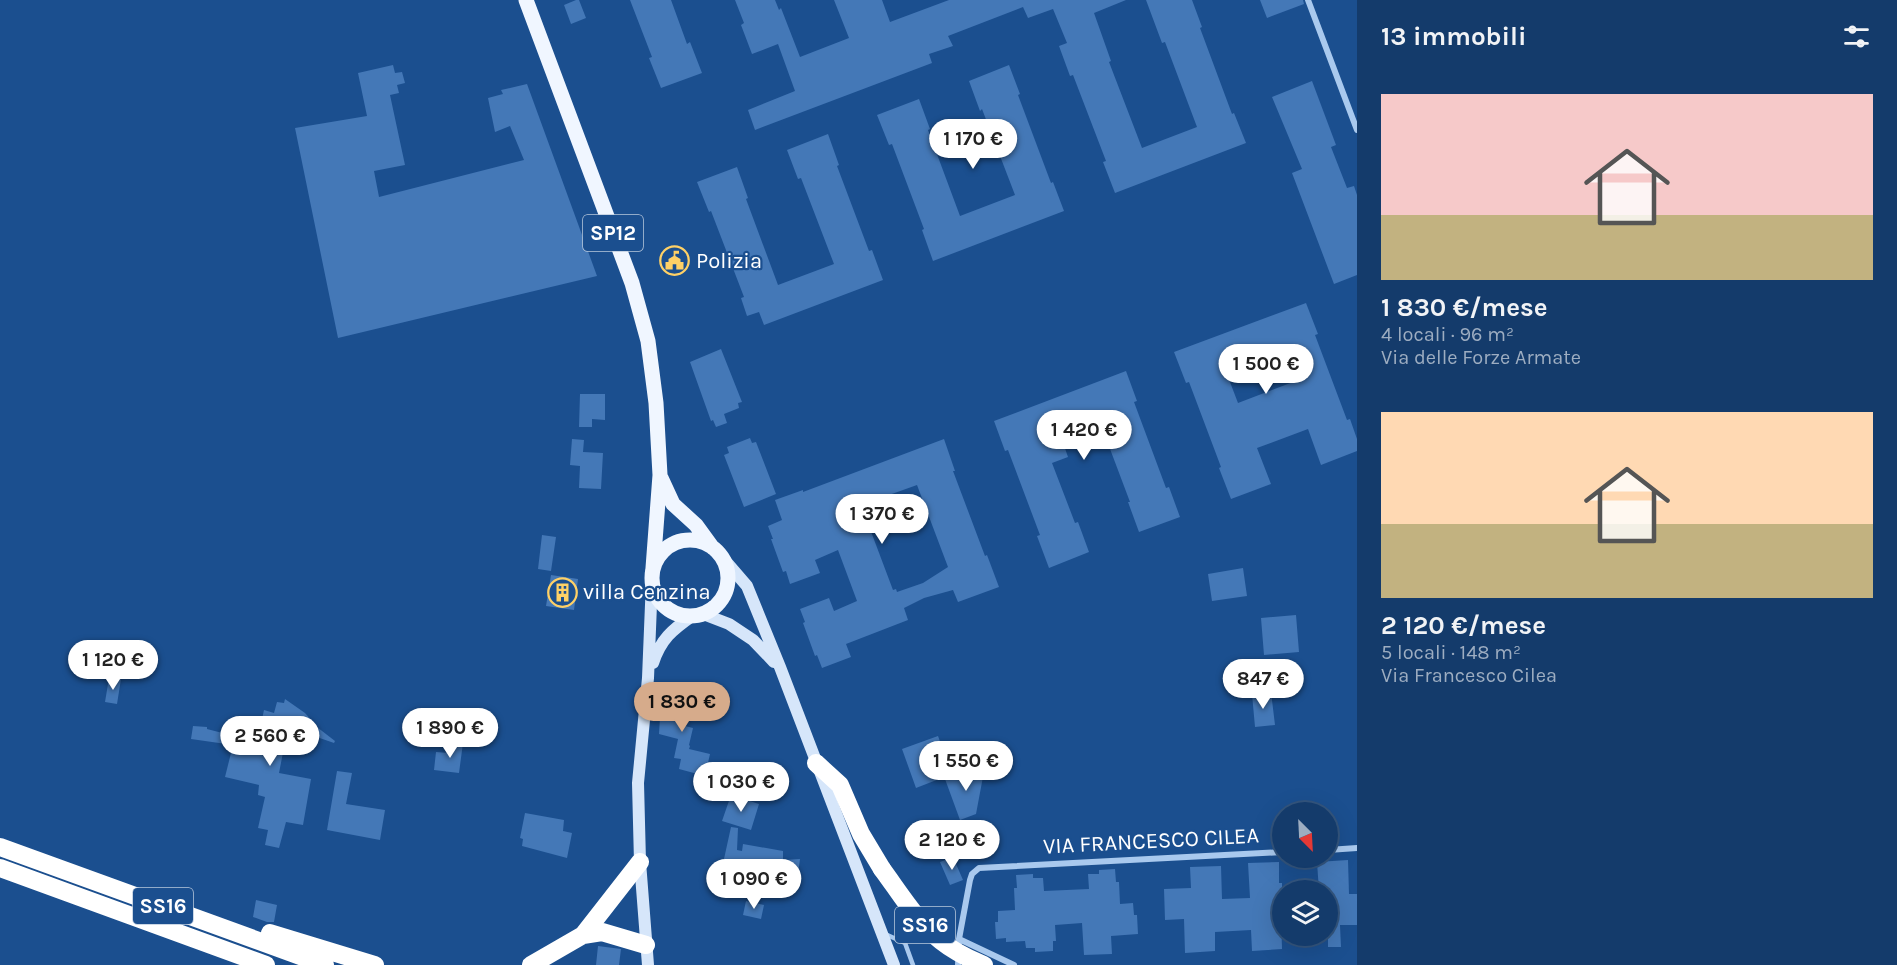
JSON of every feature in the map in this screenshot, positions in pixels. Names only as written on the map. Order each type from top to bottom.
[{"type":"highway","name":"SS16","points":[[816,763],[840,785],[861,834],[907,904],[934,936],[984,965]]},
{"type":"highway","name":"SS16","points":[[0,847],[325,965]]},
{"type":"highway","points":[[583,935],[640,862]]},
{"type":"highway","name":"SS16","points":[[0,868],[266,965]]},
{"type":"highway","name":"SS16","points":[[196,918],[231,921],[375,965]]},
{"type":"highway","points":[[531,965],[583,935],[602,932],[646,945]]},
{"type":"main road","name":"SP12","points":[[526,0],[632,283],[648,341],[656,403],[660,475],[652,574]]},
{"type":"main road","name":"SP12","points":[[660,475],[673,504],[696,525],[718,553]]},
{"type":"main road","points":[[648,965],[640,862],[638,783],[648,678],[652,574],[658,557],[667,548],[678,542],[690,540],[703,542],[718,553],[747,586],[894,965]]},
{"type":"main road","points":[[648,678],[659,645],[676,627],[713,608],[721,600],[728,579],[727,568],[718,553]]},
{"type":"main road","points":[[652,574],[654,592],[660,602],[674,613],[698,615],[729,624],[745,635],[780,667]]},
{"type":"street","points":[[1308,0],[1357,130]]},
{"type":"street","points":[[1338,849],[1357,848]]},
{"type":"street","name":"VIA FRANCESCO CILEA","points":[[958,965],[959,939],[970,880],[972,874],[979,868],[1272,853]]},
{"type":"street","points":[[959,939],[1014,965]]},
{"type":"lane","points":[[881,932],[905,943],[913,965]]},
{"type":"building","points":[[579,0],[586,18],[571,24],[564,5]]},
{"type":"building","points":[[630,0],[671,0],[687,44],[690,42],[702,73],[661,88],[649,58],[652,57]]},
{"type":"building","points":[[735,0],[775,0],[779,10],[781,8],[800,57],[849,38],[834,0],[882,0],[890,22],[949,0],[1126,0],[1094,13],[1111,61],[1109,62],[1142,148],[1197,127],[1165,42],[1162,43],[1146,0],[1192,0],[1232,114],[1234,113],[1246,143],[1115,193],[1103,162],[1106,161],[1073,75],[1070,76],[1059,46],[1067,43],[1053,9],[1028,18],[1023,7],[948,36],[953,46],[929,54],[932,63],[755,130],[748,110],[795,91],[778,44],[752,54]]},
{"type":"building","points":[[1260,0],[1303,0],[1304,4],[1267,18]]},
{"type":"building","points":[[393,65],[395,73],[402,72],[405,83],[397,85],[399,93],[390,95],[405,165],[374,171],[379,197],[524,160],[510,126],[495,132],[488,98],[503,94],[501,90],[527,84],[597,276],[338,338],[295,128],[367,116],[358,73]]},
{"type":"building","points":[[1009,65],[1051,183],[1053,182],[1064,211],[933,261],[922,230],[924,229],[892,144],[889,145],[877,115],[919,99],[960,216],[1015,195],[969,81]]},
{"type":"building","points":[[1312,81],[1336,145],[1331,147],[1347,188],[1354,186],[1357,195],[1357,275],[1334,284],[1292,173],[1302,169],[1272,97]]},
{"type":"building","points":[[828,134],[839,165],[837,166],[869,251],[872,250],[883,280],[764,325],[759,312],[747,316],[741,298],[744,297],[711,211],[709,212],[697,182],[737,167],[748,198],[746,199],[778,285],[834,264],[801,178],[798,179],[787,150]]},
{"type":"building","points":[[1306,303],[1318,334],[1315,335],[1347,420],[1350,419],[1357,439],[1357,451],[1321,465],[1308,429],[1257,448],[1271,484],[1231,499],[1189,382],[1186,383],[1174,352]],"holes":[[[1280,347],[1293,382],[1238,403],[1225,369]]]},
{"type":"building","points":[[721,349],[742,402],[738,403],[739,408],[724,414],[727,423],[716,427],[713,420],[711,421],[690,362]]},
{"type":"building","points":[[1126,371],[1137,401],[1134,402],[1166,488],[1169,487],[1180,517],[1139,532],[1098,417],[1059,431],[1068,457],[1052,463],[1089,552],[1049,568],[1037,536],[1040,535],[1008,450],[1005,451],[994,421]]},
{"type":"building","points":[[580,394],[605,394],[605,420],[592,419],[592,427],[579,427]]},
{"type":"building","points":[[750,438],[752,443],[756,442],[776,494],[744,507],[724,455],[729,453],[727,447]]},
{"type":"building","points":[[572,439],[584,440],[583,452],[603,453],[601,489],[579,488],[580,466],[570,465]]},
{"type":"building","points":[[944,439],[955,471],[953,471],[999,587],[958,602],[953,590],[924,598],[904,608],[908,620],[846,644],[851,657],[822,668],[817,655],[815,656],[800,609],[829,598],[834,611],[857,601],[838,550],[815,560],[820,573],[790,584],[786,571],[783,572],[768,526],[782,520],[775,500],[803,490],[803,492]],"holes":[[[917,485],[948,567],[923,583],[897,592],[896,589],[893,590],[861,505]]]},
{"type":"building","points":[[542,535],[556,537],[551,571],[538,569]]},
{"type":"building","points":[[1243,568],[1247,596],[1212,601],[1208,574]]},
{"type":"building","name":"villa Cenzina","points":[[551,575],[578,579],[574,610],[546,606]]},
{"type":"building","points":[[1296,615],[1299,652],[1264,655],[1261,618]]},
{"type":"building","points":[[109,678],[121,679],[117,704],[105,702]]},
{"type":"building","points":[[678,687],[692,689],[691,704],[686,704],[685,726],[693,728],[689,749],[710,754],[705,776],[679,769],[681,759],[674,758],[678,739],[659,734],[661,701],[676,702]]},
{"type":"building","points":[[1271,692],[1275,725],[1255,727],[1252,694]]},
{"type":"building","points":[[285,699],[305,713],[313,724],[335,741],[334,743],[288,727],[279,773],[311,779],[303,825],[286,822],[279,848],[265,845],[268,830],[258,828],[265,797],[258,795],[259,785],[225,777],[233,745],[191,739],[193,726],[207,727],[207,729],[234,736],[235,733],[258,738],[264,710],[274,713],[277,702],[284,703]]},
{"type":"building","points":[[938,736],[952,774],[916,788],[902,749]]},
{"type":"building","points":[[451,741],[463,743],[459,773],[434,770],[436,752],[449,753]]},
{"type":"building","points":[[985,766],[976,814],[960,820],[945,779]]},
{"type":"building","points":[[337,771],[352,773],[346,804],[385,810],[380,840],[327,830]]},
{"type":"building","points":[[731,795],[759,804],[751,830],[722,821]]},
{"type":"building","points":[[525,813],[564,820],[563,831],[572,833],[567,858],[522,846],[523,839],[520,838]]},
{"type":"building","points":[[731,827],[738,828],[737,850],[742,851],[743,844],[783,851],[783,860],[800,859],[798,874],[752,865],[752,868],[736,864],[735,871],[722,868]]},
{"type":"building","points":[[953,857],[963,880],[950,885],[940,862]]},
{"type":"building","points":[[1348,860],[1349,894],[1357,894],[1357,925],[1340,925],[1341,947],[1328,947],[1338,946],[1338,880],[1318,880],[1317,868],[1338,868],[1338,861]]},
{"type":"building","points":[[1272,862],[1272,868],[1279,868],[1279,880],[1272,880],[1272,946],[1282,946],[1282,949],[1252,951],[1251,930],[1215,932],[1215,951],[1185,953],[1184,919],[1165,920],[1164,889],[1191,888],[1190,867],[1221,866],[1222,899],[1250,898],[1248,863]]},
{"type":"building","points":[[1115,869],[1116,882],[1119,882],[1120,904],[1133,903],[1134,915],[1137,915],[1138,934],[1111,936],[1112,954],[1084,955],[1082,923],[1055,925],[1056,941],[1053,941],[1053,951],[1035,952],[1035,948],[1026,948],[1025,941],[1006,942],[1006,938],[996,939],[995,922],[998,922],[998,911],[1015,910],[1016,875],[1033,874],[1033,878],[1043,878],[1044,891],[1089,889],[1088,874],[1099,874],[1099,870]]},
{"type":"building","points":[[256,900],[277,905],[274,922],[253,917]]},
{"type":"building","points":[[746,901],[764,905],[761,919],[743,915]]},
{"type":"building","points":[[598,946],[621,949],[619,965],[596,965]]},
{"type":"place","name":"Polizia","points":[[675,261]]},
{"type":"place","name":"villa Cenzina","points":[[562,592]]}]
